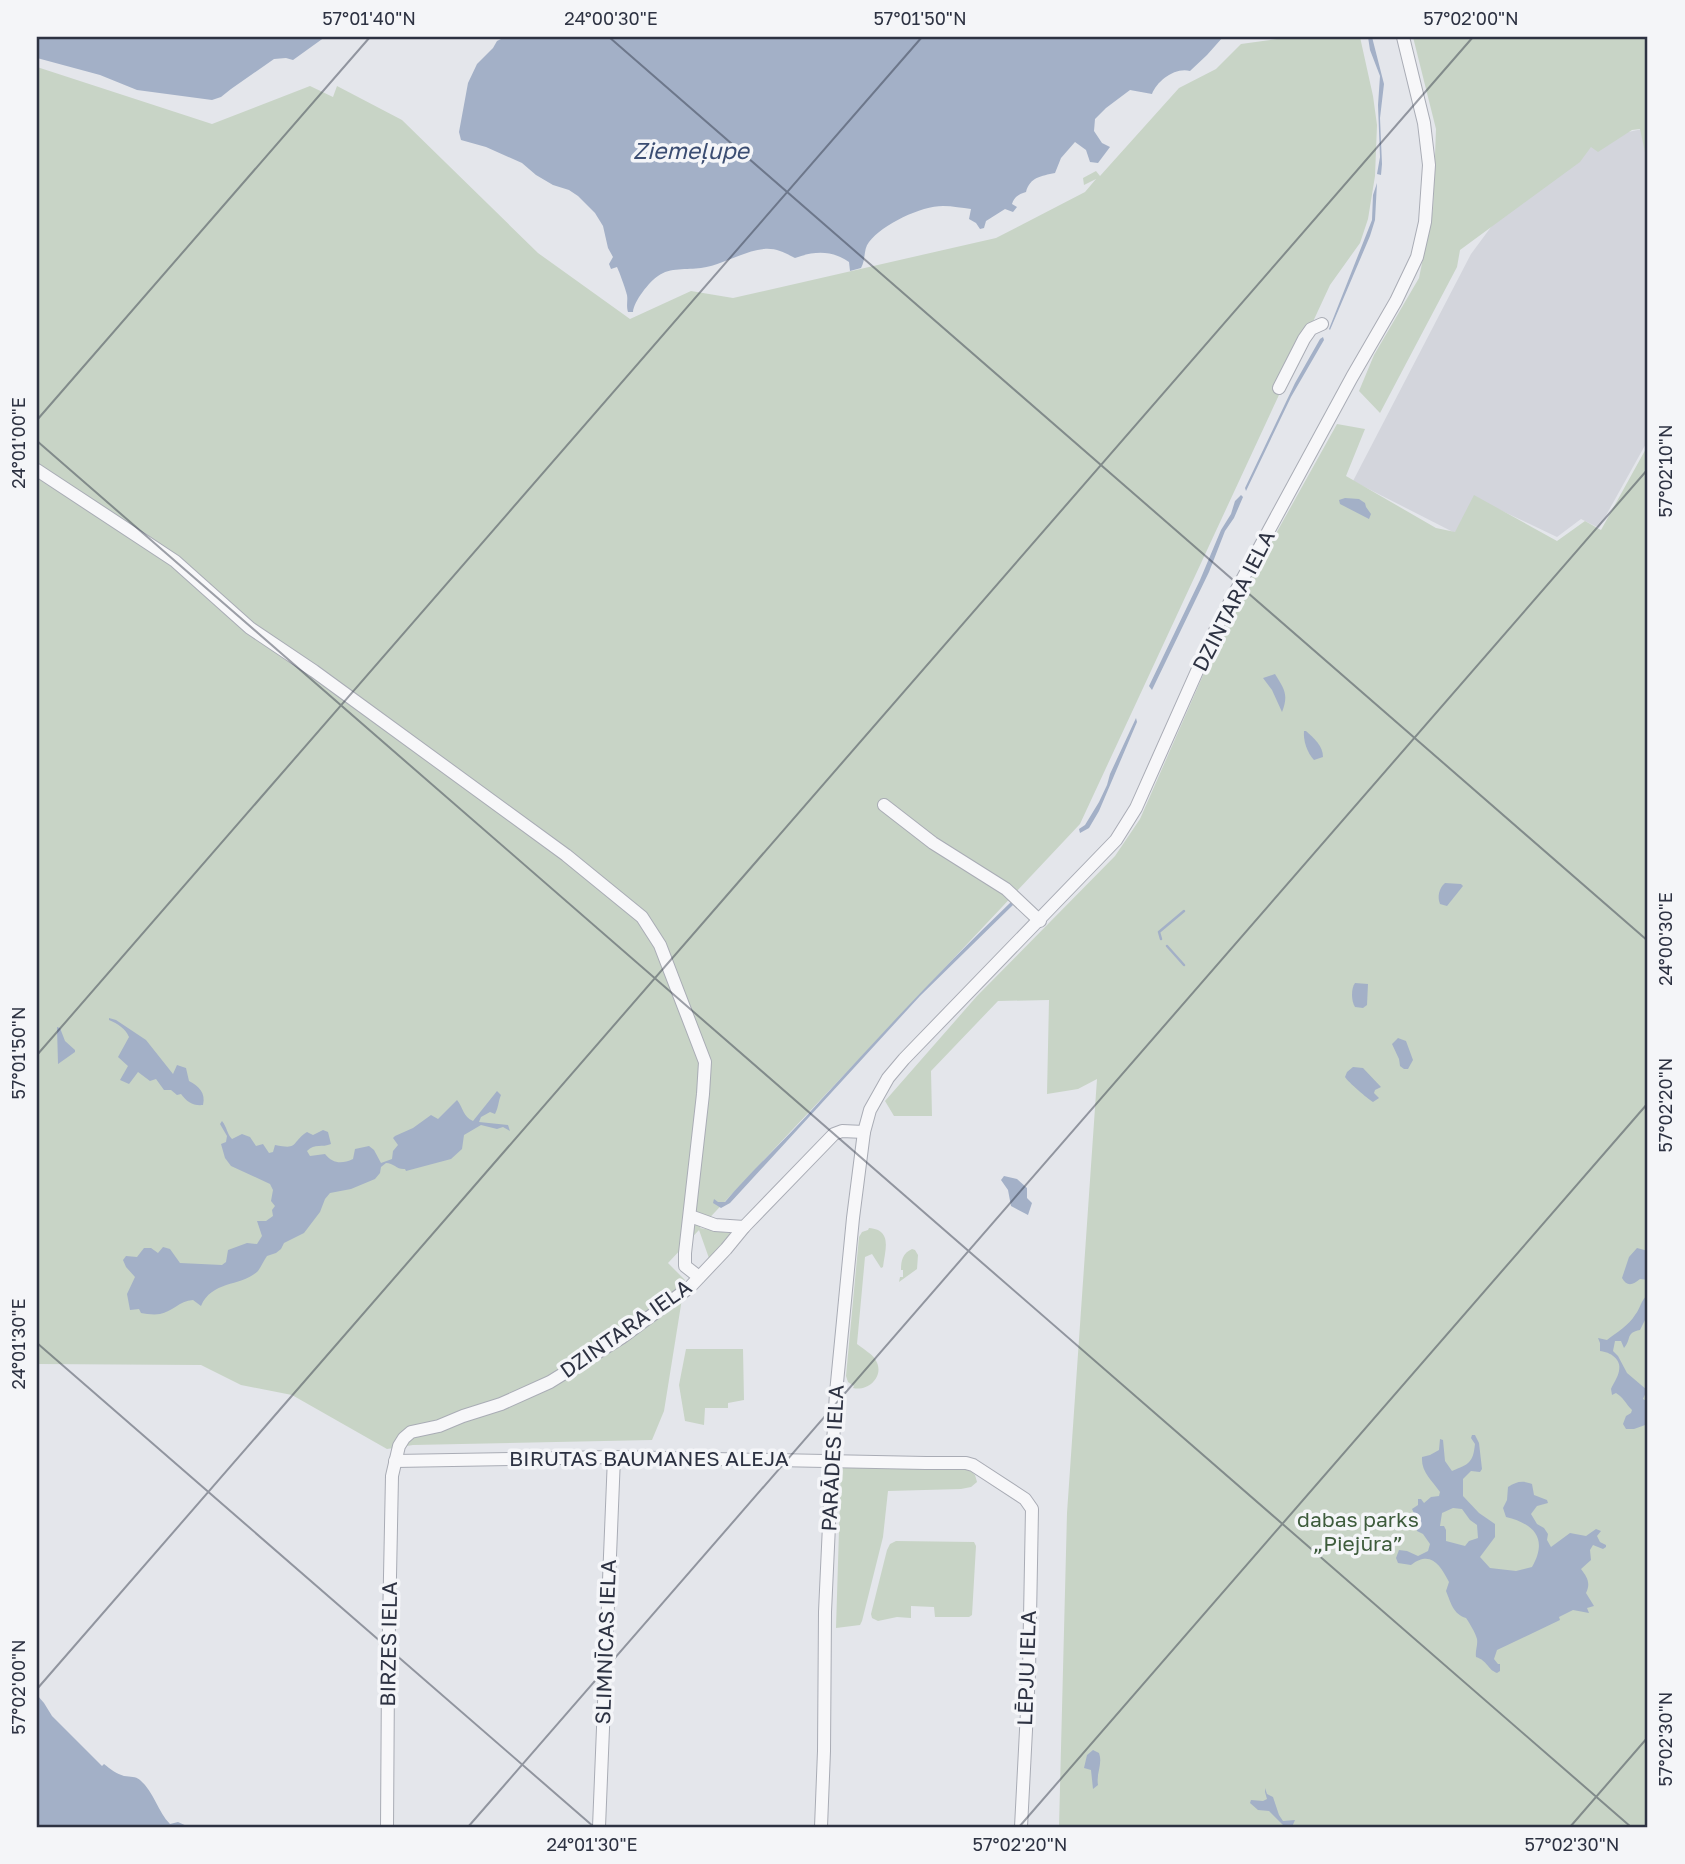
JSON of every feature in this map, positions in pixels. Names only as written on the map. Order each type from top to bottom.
[{"type":"street","name":"DZINTARA IELA","points":[[878,1093],[904,1059],[1116,840],[1136,808],[1218,624],[1396,301],[1417,257],[1425,222],[1429,165],[1424,123],[1403,37]]},
{"type":"street","points":[[1279,388],[1304,339],[1311,329],[1322,324]]},
{"type":"street","points":[[37,470],[175,561],[250,628],[314,671],[566,855],[642,917],[660,945],[705,1062],[685,1253],[685,1266],[699,1277]]},
{"type":"street","points":[[884,805],[933,844],[1006,889],[1040,921]]},
{"type":"street","name":"PARĀDES IELA","points":[[821,1827],[825,1612],[832,1460],[845,1293],[864,1132],[878,1093]]},
{"type":"street","name":"DZINTARA IELA","points":[[395,1461],[399,1446],[411,1432],[439,1426],[501,1404],[550,1382],[651,1317],[690,1287],[834,1133],[864,1132]]},
{"type":"street","points":[[690,1216],[715,1225],[744,1227]]},
{"type":"street","name":"BIRUTAS BAUMANES ALEJA","points":[[395,1461],[614,1457],[970,1463],[1025,1499],[1032,1509]]},
{"type":"street","name":"SLIMNĪCAS IELA","points":[[599,1827],[614,1457]]},
{"type":"street","name":"BIRZES IELA","points":[[387,1827],[391,1476],[395,1461]]},
{"type":"street","name":"LĒPJU IELA","points":[[1021,1827],[1029,1672],[1032,1509]]},
{"type":"shaded area","points":[[1643,129],[1648,162],[1648,440],[1599,528],[1581,519],[1557,537],[1475,498],[1455,533],[1353,481],[1471,254],[1491,227],[1597,138]]},
{"type":"green space","points":[[1291,37],[1360,37],[1377,125],[1375,176],[1368,219],[1360,243],[1330,285],[1080,824],[700,1228],[734,1234],[710,1261],[699,1230],[668,1263],[685,1280],[664,1411],[652,1440],[413,1445],[387,1449],[292,1395],[241,1385],[201,1365],[37,1364],[37,67],[212,124],[310,86],[333,97],[337,86],[402,120],[538,253],[630,319],[691,291],[733,298],[996,238],[1085,192],[1096,179],[1084,185],[1083,178],[1096,171],[1100,176],[1179,88],[1216,69],[1241,44]]},
{"type":"green space","points":[[1413,37],[1648,37],[1648,166],[1640,129],[1632,130],[1598,152],[1591,147],[1580,162],[1460,250],[1457,267],[1380,413],[1359,391],[1374,355],[1419,278],[1433,209],[1436,129]]},
{"type":"green space","name":"dabas parks „Piejūra”","points":[[1337,424],[1365,429],[1346,476],[1436,528],[1455,532],[1474,495],[1557,541],[1585,521],[1601,530],[1648,445],[1648,1827],[1059,1827],[1067,1513],[1097,1079],[1078,1089],[1047,1094],[1049,1000],[998,1001],[931,1071],[932,1116],[894,1116],[885,1101],[977,996],[1115,856],[1140,819],[1225,625]]},
{"type":"green space","points":[[869,1228],[882,1233],[886,1248],[881,1268],[872,1254],[865,1257],[857,1344],[873,1357],[878,1371],[870,1385],[859,1389],[853,1388],[846,1376],[859,1237]]},
{"type":"green space","points":[[912,1249],[918,1255],[917,1269],[899,1282],[900,1277],[903,1277],[903,1257]]},
{"type":"green space","points":[[686,1349],[743,1349],[744,1400],[728,1403],[728,1408],[705,1408],[704,1425],[685,1421],[679,1385]]},
{"type":"green space","points":[[841,1465],[968,1468],[975,1475],[977,1482],[971,1487],[961,1489],[888,1491],[883,1537],[862,1621],[860,1625],[836,1628]]},
{"type":"green space","points":[[896,1541],[974,1542],[976,1546],[972,1615],[935,1617],[934,1607],[911,1606],[911,1618],[897,1617],[878,1621],[872,1618],[887,1550],[890,1544]]},
{"type":"water","points":[[37,37],[325,37],[293,60],[274,59],[221,97],[212,100],[137,90],[100,75],[37,58]]},
{"type":"water","name":"Ziemeļupe","points":[[505,37],[1223,37],[1190,71],[1178,71],[1167,76],[1152,94],[1130,90],[1095,119],[1094,131],[1102,143],[1110,147],[1098,163],[1090,162],[1086,150],[1075,142],[1061,158],[1055,173],[1033,180],[1026,192],[1014,199],[1012,204],[1017,207],[1013,212],[1005,209],[986,221],[984,228],[980,229],[969,219],[971,209],[943,206],[924,209],[893,223],[875,235],[867,245],[861,268],[850,271],[849,262],[829,254],[816,253],[795,258],[773,249],[756,250],[709,266],[663,273],[642,292],[633,312],[628,312],[625,289],[617,267],[611,269],[609,264],[613,257],[603,226],[595,213],[578,196],[536,175],[522,163],[486,147],[461,140],[459,132],[468,83],[477,64],[497,41]]},
{"type":"water","points":[[1368,37],[1372,37],[1384,84],[1380,118],[1381,175],[1377,174],[1380,157],[1378,105],[1380,76]]},
{"type":"water","points":[[1377,183],[1375,220],[1370,236],[1330,330],[1372,220],[1373,195]]},
{"type":"water","points":[[1323,337],[1324,340],[1291,397],[1246,491],[1245,488],[1295,383]]},
{"type":"water","points":[[1241,495],[1243,497],[1234,518],[1225,531],[1209,572],[1152,690],[1149,686],[1221,530],[1235,501]]},
{"type":"water","points":[[1359,499],[1365,503],[1371,514],[1369,519],[1340,504],[1339,500]]},
{"type":"water","points":[[1275,674],[1284,692],[1282,712],[1263,678]]},
{"type":"water","points":[[1136,718],[1137,722],[1099,811],[1089,828],[1080,833],[1079,829],[1085,825],[1099,802]]},
{"type":"water","points":[[1304,731],[1318,742],[1323,757],[1314,760],[1306,746]]},
{"type":"water","points":[[1445,883],[1463,886],[1447,906],[1440,904],[1439,898]]},
{"type":"water","points":[[1012,901],[1013,905],[920,996],[730,1203],[721,1208],[713,1203],[714,1199],[725,1202],[914,1000]]},
{"type":"water","points":[[1355,983],[1368,984],[1367,1005],[1363,1008],[1355,1007],[1352,998]]},
{"type":"water","points":[[109,1018],[146,1040],[173,1074],[177,1065],[186,1068],[189,1081],[203,1093],[203,1105],[193,1104],[181,1094],[164,1090],[156,1079],[150,1081],[138,1072],[129,1084],[120,1080],[128,1066],[118,1057],[129,1037]]},
{"type":"water","points":[[57,1027],[60,1028],[65,1041],[75,1050],[58,1064]]},
{"type":"water","points":[[1398,1038],[1406,1041],[1413,1060],[1408,1069],[1400,1066],[1392,1044]]},
{"type":"water","points":[[1353,1067],[1363,1068],[1381,1087],[1374,1093],[1379,1098],[1373,1102],[1345,1077]]},
{"type":"water","points":[[497,1091],[501,1095],[495,1114],[490,1112],[481,1117],[479,1122],[508,1125],[510,1131],[503,1127],[497,1129],[481,1125],[464,1135],[462,1149],[451,1159],[406,1171],[386,1163],[375,1179],[351,1189],[330,1193],[304,1233],[284,1243],[276,1253],[267,1256],[258,1271],[251,1276],[212,1292],[201,1306],[193,1300],[160,1314],[141,1313],[139,1309],[130,1310],[127,1294],[135,1277],[123,1260],[126,1256],[137,1257],[144,1248],[151,1248],[158,1253],[163,1247],[170,1249],[180,1263],[222,1265],[226,1262],[228,1250],[247,1243],[257,1244],[262,1236],[257,1221],[266,1221],[273,1216],[272,1210],[275,1206],[271,1201],[273,1190],[270,1184],[231,1166],[225,1158],[221,1144],[226,1142],[227,1136],[220,1124],[222,1121],[232,1139],[242,1134],[250,1137],[256,1146],[263,1144],[269,1153],[273,1152],[275,1145],[292,1146],[307,1132],[313,1135],[323,1130],[328,1132],[331,1144],[310,1149],[307,1151],[310,1156],[325,1154],[334,1161],[345,1162],[353,1159],[355,1149],[369,1146],[381,1163],[392,1159],[393,1151],[398,1145],[393,1138],[395,1136],[413,1128],[431,1115],[438,1119],[457,1100],[465,1114],[473,1121]]},
{"type":"water","points":[[1004,1176],[1017,1179],[1027,1188],[1027,1198],[1032,1203],[1028,1215],[1011,1206],[1008,1190],[1001,1180]]},
{"type":"water","points":[[1637,1248],[1648,1251],[1648,1280],[1640,1279],[1628,1284],[1622,1278],[1629,1257]]},
{"type":"water","points":[[1648,1294],[1648,1314],[1640,1330],[1630,1335],[1624,1348],[1621,1341],[1615,1341],[1613,1351],[1627,1373],[1647,1390],[1643,1399],[1648,1402],[1648,1424],[1626,1429],[1623,1424],[1632,1410],[1616,1393],[1612,1395],[1611,1389],[1619,1363],[1608,1353],[1600,1351],[1598,1338],[1607,1340],[1626,1325]]},
{"type":"water","points":[[1475,1435],[1479,1443],[1482,1469],[1480,1472],[1471,1471],[1463,1479],[1463,1496],[1479,1513],[1495,1524],[1495,1537],[1480,1557],[1490,1568],[1516,1571],[1532,1567],[1537,1557],[1539,1548],[1536,1534],[1525,1524],[1506,1517],[1503,1508],[1508,1487],[1519,1482],[1532,1484],[1534,1495],[1547,1500],[1548,1503],[1537,1506],[1531,1514],[1548,1534],[1547,1540],[1551,1547],[1570,1533],[1586,1536],[1596,1529],[1601,1531],[1597,1536],[1600,1542],[1606,1545],[1603,1549],[1593,1545],[1590,1550],[1591,1560],[1581,1569],[1588,1580],[1586,1593],[1594,1606],[1587,1608],[1589,1613],[1573,1610],[1559,1617],[1560,1620],[1497,1650],[1494,1659],[1500,1664],[1500,1671],[1497,1673],[1476,1657],[1475,1634],[1466,1618],[1453,1608],[1446,1591],[1449,1582],[1438,1565],[1429,1559],[1411,1565],[1398,1563],[1396,1558],[1399,1550],[1418,1556],[1428,1551],[1430,1544],[1423,1534],[1417,1531],[1417,1520],[1412,1509],[1418,1505],[1418,1499],[1424,1503],[1431,1497],[1439,1496],[1440,1492],[1425,1472],[1422,1457],[1439,1450],[1440,1439],[1443,1440],[1445,1461],[1452,1471],[1471,1459],[1475,1444],[1471,1438]],"holes":[[[1453,1508],[1462,1509],[1477,1525],[1478,1538],[1469,1541],[1465,1546],[1446,1541],[1446,1530],[1444,1526],[1440,1526],[1442,1513]]]},
{"type":"water","points":[[37,1695],[52,1716],[102,1766],[104,1764],[119,1774],[140,1780],[170,1824],[178,1822],[189,1827],[37,1827]]},
{"type":"water","points":[[1093,1750],[1099,1753],[1100,1761],[1098,1785],[1093,1789],[1091,1770],[1084,1768],[1087,1755]]},
{"type":"water","points":[[1265,1788],[1267,1794],[1273,1797],[1283,1821],[1295,1820],[1292,1827],[1285,1827],[1269,1811],[1258,1810],[1250,1803],[1251,1800],[1267,1799]]},
{"type":"waterway","points":[[1161,939],[1159,932],[1184,911]]},
{"type":"waterway","points":[[1167,946],[1184,965]]}]
